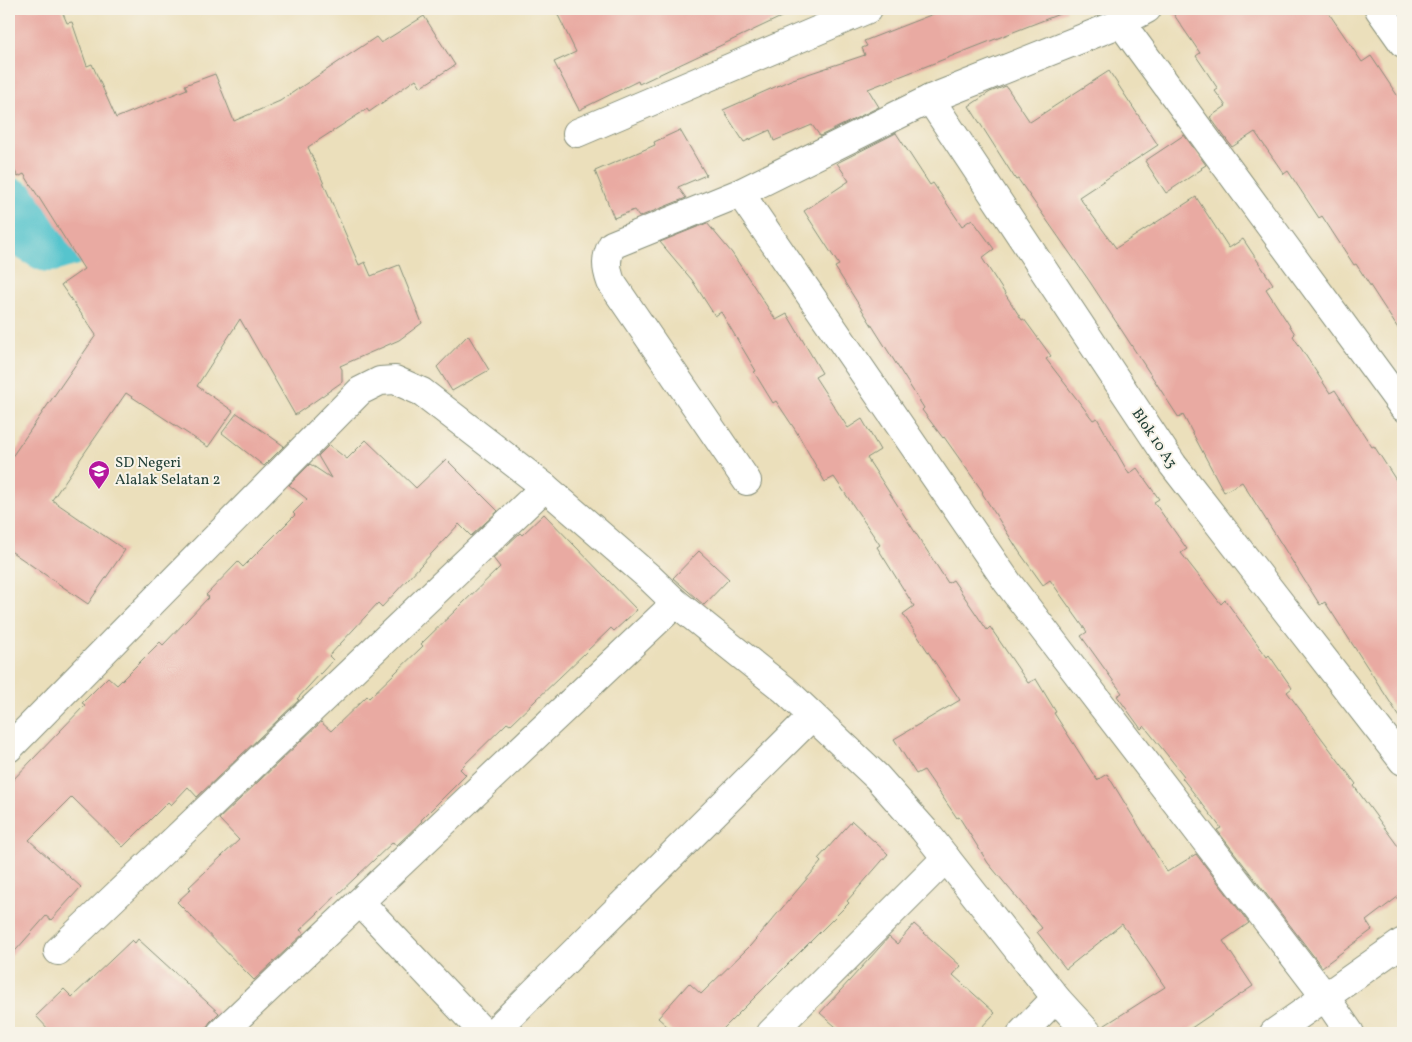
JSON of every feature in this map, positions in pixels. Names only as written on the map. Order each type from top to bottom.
[{"type":"street","points":[[577,134],[868,9]]},
{"type":"street","points":[[746,481],[611,282],[607,270],[606,255],[612,244],[740,192],[930,99],[1121,23],[1147,9]]},
{"type":"street","points":[[1379,9],[1403,43]]},
{"type":"street","points":[[1121,23],[1403,407]]},
{"type":"street","name":"Blok 10 A3","points":[[930,99],[1173,465],[1403,761]]},
{"type":"street","points":[[740,192],[1008,583],[1326,998],[1350,1033]]},
{"type":"street","points":[[9,748],[360,391],[380,381],[395,380],[422,392],[544,487],[649,577],[676,603],[785,690],[877,777],[924,830],[1056,998],[1088,1033]]},
{"type":"street","points":[[58,951],[544,487]]},
{"type":"street","points":[[221,1033],[676,603]]},
{"type":"street","points":[[493,1033],[812,716]]},
{"type":"street","points":[[772,1033],[946,858]]},
{"type":"street","points":[[360,902],[484,1033]]},
{"type":"street","points":[[1274,1033],[1403,942]]},
{"type":"street","points":[[1022,1033],[1056,998]]},
{"type":"building","points":[[9,9],[61,9],[67,23],[72,22],[87,66],[92,64],[116,118],[187,89],[185,85],[215,74],[234,121],[280,101],[376,37],[381,43],[424,16],[455,65],[421,87],[416,79],[369,112],[367,109],[308,147],[359,265],[365,262],[371,276],[399,265],[422,323],[399,340],[340,366],[342,369],[342,382],[295,415],[240,319],[197,386],[233,411],[208,447],[126,393],[52,500],[125,550],[88,604],[9,550],[9,461],[96,335],[61,285],[84,269],[24,174],[18,177],[9,160]]},
{"type":"building","points":[[555,9],[798,9],[639,84],[638,81],[579,110],[554,62],[576,52]]},
{"type":"building","points":[[946,9],[1066,9],[1067,11],[868,89],[879,107],[820,136],[812,125],[774,141],[770,130],[744,142],[723,110],[793,79],[865,55],[862,48],[867,46],[864,41]]},
{"type":"building","points":[[1170,9],[1326,9],[1362,62],[1371,56],[1403,104],[1403,336],[1322,216],[1319,218],[1288,171],[1284,174],[1255,132],[1232,147],[1210,117],[1226,106],[1215,91],[1218,89],[1196,56],[1200,53]]},
{"type":"building","points":[[1109,71],[1158,145],[1079,197],[1116,248],[1196,197],[1229,248],[1243,239],[1273,284],[1266,289],[1295,334],[1293,336],[1330,393],[1335,390],[1403,491],[1403,722],[1325,602],[1320,605],[1242,482],[1224,492],[1183,415],[1179,418],[1090,282],[1018,179],[1016,180],[969,106],[990,92],[1006,86],[1030,122]]},
{"type":"building","points":[[680,130],[706,175],[678,187],[686,198],[639,217],[634,210],[614,218],[595,171],[655,145],[654,142]]},
{"type":"building","points":[[896,133],[930,185],[933,183],[962,226],[972,219],[994,249],[982,258],[1022,320],[1024,319],[1051,356],[1046,359],[1093,420],[1097,418],[1129,474],[1137,468],[1159,499],[1154,502],[1187,549],[1181,553],[1221,604],[1225,600],[1267,657],[1269,655],[1292,688],[1287,692],[1356,784],[1354,786],[1403,853],[1403,893],[1366,921],[1372,930],[1322,967],[1217,830],[1221,828],[1182,778],[1184,776],[1144,726],[1141,729],[1117,696],[1122,693],[1081,636],[1087,632],[1050,580],[1043,585],[1020,553],[983,492],[944,437],[922,410],[924,408],[835,267],[839,265],[804,211],[849,181],[837,163]]},
{"type":"building","points":[[1184,135],[1206,165],[1166,193],[1145,161]]},
{"type":"building","points":[[707,223],[732,253],[776,320],[787,314],[822,373],[815,377],[848,428],[862,419],[880,450],[867,458],[948,583],[953,580],[987,630],[990,627],[1028,683],[1036,679],[1056,712],[1054,713],[1097,780],[1107,774],[1167,872],[1196,854],[1249,923],[1223,941],[1253,986],[1184,1033],[1103,1033],[1102,1027],[1165,987],[1122,924],[1066,969],[1037,932],[1042,928],[988,863],[959,817],[957,818],[924,770],[916,774],[894,739],[960,700],[903,614],[914,606],[877,547],[880,545],[834,477],[825,482],[796,431],[776,401],[773,403],[754,372],[756,371],[721,312],[715,316],[692,280],[660,242]]},
{"type":"building","points":[[468,335],[489,370],[452,391],[437,367]]},
{"type":"building","points":[[237,413],[284,446],[264,466],[222,433]]},
{"type":"building","points":[[366,440],[416,488],[446,459],[498,511],[471,536],[459,524],[382,607],[378,603],[329,656],[333,660],[297,699],[299,700],[197,797],[188,787],[171,805],[168,802],[123,847],[72,797],[29,840],[81,887],[51,920],[46,916],[9,958],[9,784],[85,705],[82,703],[108,677],[117,685],[160,642],[163,645],[209,597],[206,595],[238,562],[243,567],[295,515],[293,513],[307,499],[289,485],[310,464],[331,478],[318,456],[329,445],[347,459]]},
{"type":"building","points":[[544,514],[637,610],[614,631],[611,628],[510,725],[507,723],[460,769],[466,775],[422,821],[396,846],[393,842],[300,930],[304,933],[254,980],[177,902],[191,889],[189,887],[239,840],[219,819],[321,722],[331,731],[367,696],[369,698],[500,567],[493,558],[520,533],[522,535]]},
{"type":"building","points":[[699,551],[729,579],[704,605],[673,578]]},
{"type":"building","points":[[852,821],[888,854],[847,901],[849,903],[719,1033],[675,1033],[658,1018],[689,983],[701,994],[750,946],[821,862],[818,859]]},
{"type":"building","points":[[914,924],[961,966],[953,975],[995,1013],[976,1033],[843,1033],[820,1013],[889,937],[897,944]]},
{"type":"building","points":[[138,939],[219,1013],[203,1033],[52,1033],[36,1016],[64,989],[72,997],[132,940],[135,943]]},
{"type":"waterway","points":[[9,213],[50,237],[89,225],[119,226],[139,221],[156,213]]},
{"type":"place","name":"SD Negeri Alalak Selatan 2","points":[[99,490]]}]
